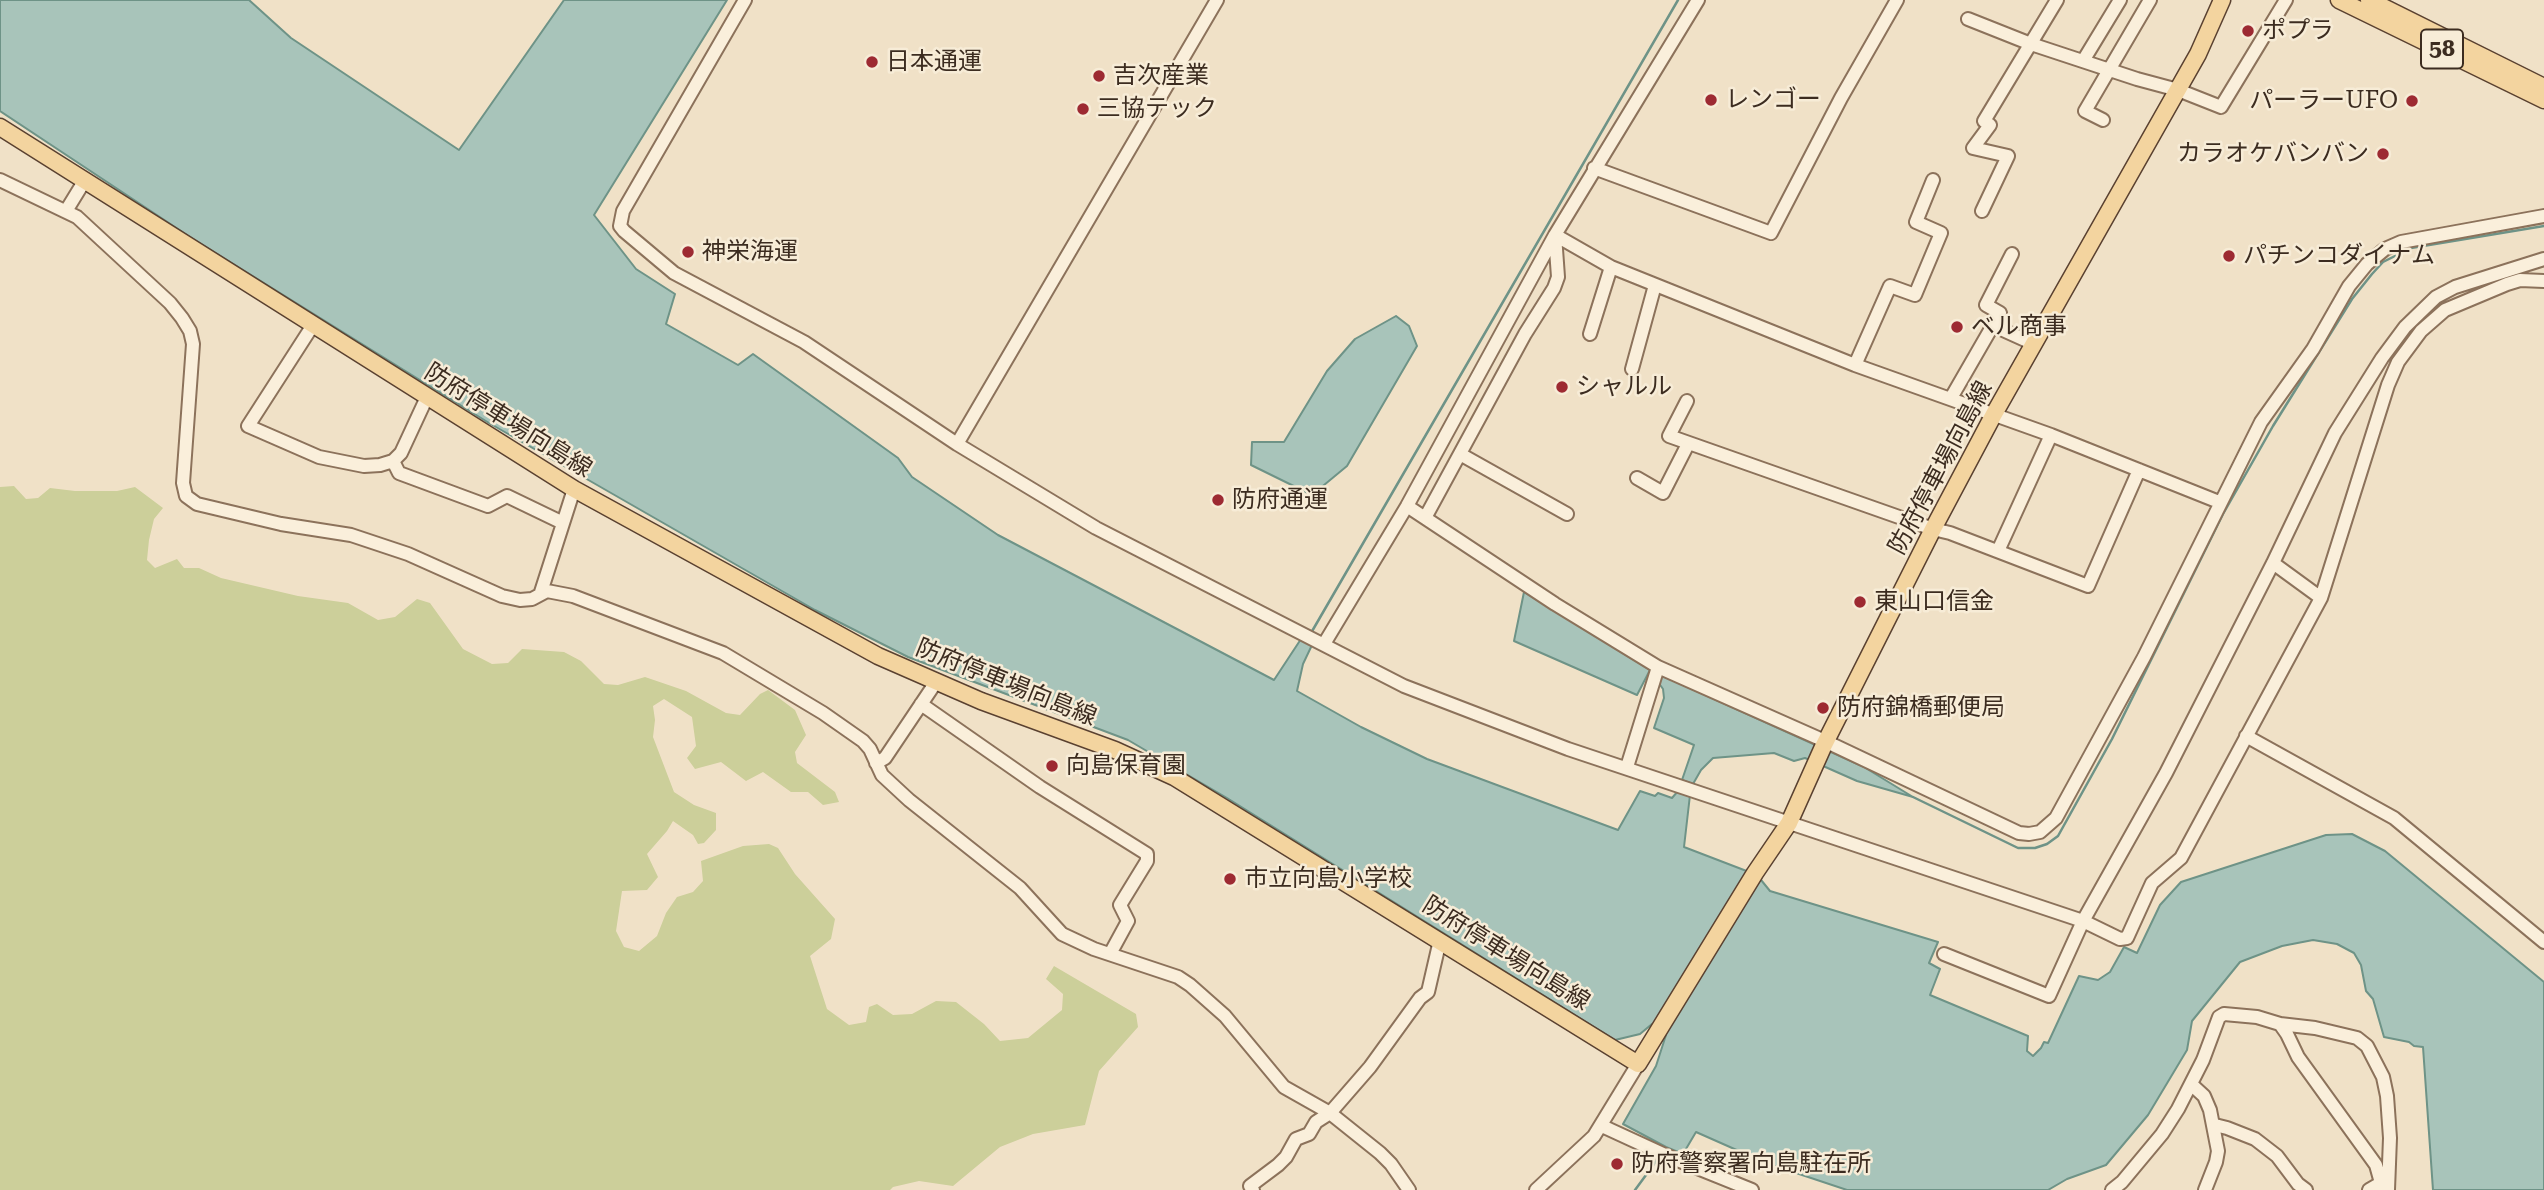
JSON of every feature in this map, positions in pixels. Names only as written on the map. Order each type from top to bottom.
[{"type":"main road","name":"防府停車場向島線","points":[[0,127],[574,489],[878,656],[936,682],[1115,750],[1174,777],[1638,1064],[1755,873],[1789,823],[1933,529],[1994,414],[2198,54],[2222,0]]},
{"type":"main road","name":"58","points":[[2339,0],[2544,100]]},
{"type":"main road","name":"58","points":[[2369,0],[2544,87]]},
{"type":"street","points":[[745,0],[623,211],[620,226],[638,245],[674,273],[803,342],[957,444],[1096,528],[1404,686],[1568,749],[2083,921],[2120,939],[2127,938],[2152,883],[2181,858],[2320,598],[2388,385],[2398,362],[2431,320],[2463,301],[2520,280],[2544,281]]},
{"type":"street","points":[[957,444],[1217,0]]},
{"type":"street","points":[[1324,644],[1407,506],[1555,235],[1698,0]]},
{"type":"street","points":[[1594,168],[1771,233],[1841,98],[1896,0]]},
{"type":"street","points":[[1982,211],[2008,156],[1973,148],[1990,125],[1983,121],[2057,0]]},
{"type":"street","points":[[2083,61],[2120,0]]},
{"type":"street","points":[[2103,120],[2085,111],[2150,0]]},
{"type":"street","points":[[1968,19],[2031,44],[2178,90],[2221,107],[2286,0]]},
{"type":"street","points":[[0,180],[77,217],[170,303],[190,331],[193,344],[183,483],[186,496],[197,504],[234,514],[351,536],[408,554],[502,596],[520,600],[532,599],[547,591],[590,601],[723,653],[863,741],[870,749],[882,775],[909,800],[1020,888],[1062,934],[1178,977],[1190,985],[1225,1016],[1284,1087],[1330,1113],[1380,1153],[1409,1190]]},
{"type":"street","points":[[66,211],[85,180]]},
{"type":"street","points":[[1855,365],[1890,286],[1915,295],[1941,233],[1916,222],[1933,180]]},
{"type":"street","points":[[1407,506],[1555,604],[1658,667],[2020,833],[2040,832],[2056,818],[2144,657],[2261,422],[2313,349],[2350,286],[2376,256],[2401,242],[2544,216]]},
{"type":"street","points":[[1555,235],[1611,267],[1655,285],[1855,365],[2051,435],[2219,502]]},
{"type":"street","points":[[1425,518],[1558,277],[1555,235]]},
{"type":"street","points":[[1951,398],[2000,313],[1986,305],[2012,254]]},
{"type":"street","points":[[1944,954],[2049,996],[2083,921],[2166,773],[2273,563],[2335,433],[2405,327],[2436,297],[2455,287],[2544,259]]},
{"type":"street","points":[[1590,334],[1611,267]]},
{"type":"street","points":[[1632,369],[1655,285]]},
{"type":"street","points":[[313,325],[248,426],[319,457],[365,466],[380,465],[393,461],[401,453],[427,397]]},
{"type":"street","points":[[1992,326],[2034,344]]},
{"type":"street","points":[[1687,401],[1669,436],[1950,533],[2088,586],[2139,470]]},
{"type":"street","points":[[1998,551],[2051,435]]},
{"type":"street","points":[[1637,478],[1663,493],[1688,444]]},
{"type":"street","points":[[1460,454],[1567,514]]},
{"type":"street","points":[[393,461],[400,472],[488,506],[507,496],[563,523]]},
{"type":"street","points":[[541,592],[574,489]]},
{"type":"street","points":[[2273,563],[2320,598]]},
{"type":"street","points":[[1627,767],[1658,667]]},
{"type":"street","points":[[876,763],[885,758],[936,682]]},
{"type":"street","points":[[920,704],[1077,812],[1089,816],[1147,854],[1147,861],[1119,905],[1128,921],[1110,954]]},
{"type":"street","points":[[2246,736],[2394,818],[2544,942]]},
{"type":"street","points":[[1253,1190],[1250,1186],[1278,1166],[1296,1139],[1309,1134],[1316,1122],[1330,1113],[1370,1067],[1420,998],[1428,992],[1440,940]]},
{"type":"street","points":[[2112,1190],[2122,1182],[2162,1134],[2192,1084],[2219,1017],[2224,1014],[2315,1028],[2357,1038],[2367,1046],[2383,1077],[2387,1096],[2390,1138],[2384,1188]]},
{"type":"street","points":[[2280,1024],[2298,1057],[2376,1165],[2384,1188]]},
{"type":"street","points":[[1536,1190],[1594,1136],[1638,1064]]},
{"type":"street","points":[[2192,1084],[2204,1096],[2215,1125],[2218,1151],[2205,1190]]},
{"type":"street","points":[[2215,1125],[2255,1139],[2277,1156],[2306,1190]]},
{"type":"street","points":[[1602,1126],[1661,1154],[1752,1190]]},
{"type":"street","points":[[2369,1190],[2384,1188]]},
{"type":"green space","points":[[14,486],[26,499],[38,498],[50,488],[117,491],[135,487],[163,508],[154,519],[149,540],[147,560],[155,568],[177,559],[184,568],[199,568],[221,578],[298,596],[348,603],[378,620],[395,617],[417,599],[430,603],[463,649],[492,664],[508,663],[522,649],[564,652],[581,661],[604,684],[618,685],[645,677],[686,691],[726,713],[740,715],[760,694],[768,690],[795,710],[806,735],[795,752],[797,763],[835,792],[839,802],[823,805],[808,792],[791,792],[763,772],[746,781],[721,762],[695,769],[687,758],[696,746],[692,717],[664,699],[653,706],[653,737],[674,792],[694,805],[716,813],[716,830],[704,843],[698,844],[693,835],[673,821],[647,854],[658,877],[647,890],[622,891],[616,931],[624,947],[639,951],[657,936],[666,913],[677,897],[693,892],[703,881],[701,861],[743,846],[769,844],[778,848],[795,874],[835,919],[831,939],[810,956],[827,1009],[849,1025],[866,1022],[869,1007],[877,1004],[893,1015],[912,1014],[936,1001],[956,1002],[984,1024],[1000,1041],[1028,1038],[1062,1010],[1063,994],[1046,979],[1054,966],[1136,1014],[1138,1027],[1099,1071],[1085,1125],[1033,1134],[1000,1147],[953,1186],[919,1181],[890,1190],[0,1190],[0,487]]},
{"type":"water","points":[[0,0],[249,0],[291,38],[459,150],[564,0],[727,0],[594,215],[636,269],[675,294],[666,324],[738,365],[753,354],[898,458],[912,477],[998,535],[1274,680],[1301,639],[1312,645],[1303,664],[1297,691],[1361,727],[1427,759],[1618,830],[1640,791],[1672,798],[1678,791],[1690,795],[1684,847],[1757,875],[1770,891],[1938,942],[1929,963],[1940,969],[1930,995],[2028,1036],[2027,1051],[2033,1056],[2044,1042],[2048,1043],[2079,976],[2098,980],[2110,972],[2124,947],[2137,953],[2160,905],[2181,882],[2326,835],[2352,834],[2385,851],[2544,982],[2544,1190],[2433,1190],[2423,1047],[2384,1037],[2373,999],[2366,991],[2361,965],[2354,953],[2337,944],[2313,940],[2282,946],[2240,962],[2192,1021],[2187,1050],[2148,1115],[2106,1165],[2067,1179],[2048,1190],[1847,1190],[1766,1163],[1696,1132],[1683,1154],[1666,1147],[1623,1124],[1656,1066],[1666,1035],[1652,1024],[1640,1034],[1615,1040],[1227,798],[1128,740],[908,657],[815,610],[489,423],[190,237],[0,111]]},
{"type":"water","points":[[1396,316],[1409,326],[1417,346],[1347,466],[1312,495],[1251,465],[1252,442],[1284,442],[1327,371],[1355,339]]},
{"type":"water","points":[[1524,592],[1650,670],[1637,695],[1514,641]]},
{"type":"water","points":[[1661,675],[1864,767],[1913,797],[1857,781],[1805,758],[1794,761],[1774,753],[1713,758],[1701,770],[1693,784],[1682,780],[1694,745],[1654,728],[1664,698],[1663,689],[1658,682]]},
{"type":"waterway","points":[[1311,633],[1678,0]]},
{"type":"waterway","points":[[1913,797],[2018,848],[2035,848],[2058,836],[2112,739],[2223,514],[2273,426],[2352,299],[2383,262],[2411,248],[2544,226]]},
{"type":"waterway","points":[[1635,1190],[1660,1156]]},
{"type":"place","name":"ポプラ","points":[[2248,31]]},
{"type":"place","name":"日本通運","points":[[872,62]]},
{"type":"place","name":"吉次産業","points":[[1099,76]]},
{"type":"place","name":"レンゴー","points":[[1711,100]]},
{"type":"place","name":"パーラーUFO","points":[[2412,101]]},
{"type":"place","name":"三協テック","points":[[1083,109]]},
{"type":"place","name":"カラオケバンバン","points":[[2383,154]]},
{"type":"place","name":"神栄海運","points":[[688,252]]},
{"type":"place","name":"パチンコダイナム","points":[[2229,256]]},
{"type":"place","name":"ベル商事","points":[[1957,327]]},
{"type":"place","name":"シャルル","points":[[1562,387]]},
{"type":"place","name":"防府通運","points":[[1218,500]]},
{"type":"place","name":"東山口信金","points":[[1860,602]]},
{"type":"place","name":"防府錦橋郵便局","points":[[1823,708]]},
{"type":"place","name":"向島保育園","points":[[1052,766]]},
{"type":"place","name":"市立向島小学校","points":[[1230,879]]},
{"type":"place","name":"防府警察署向島駐在所","points":[[1617,1164]]}]
